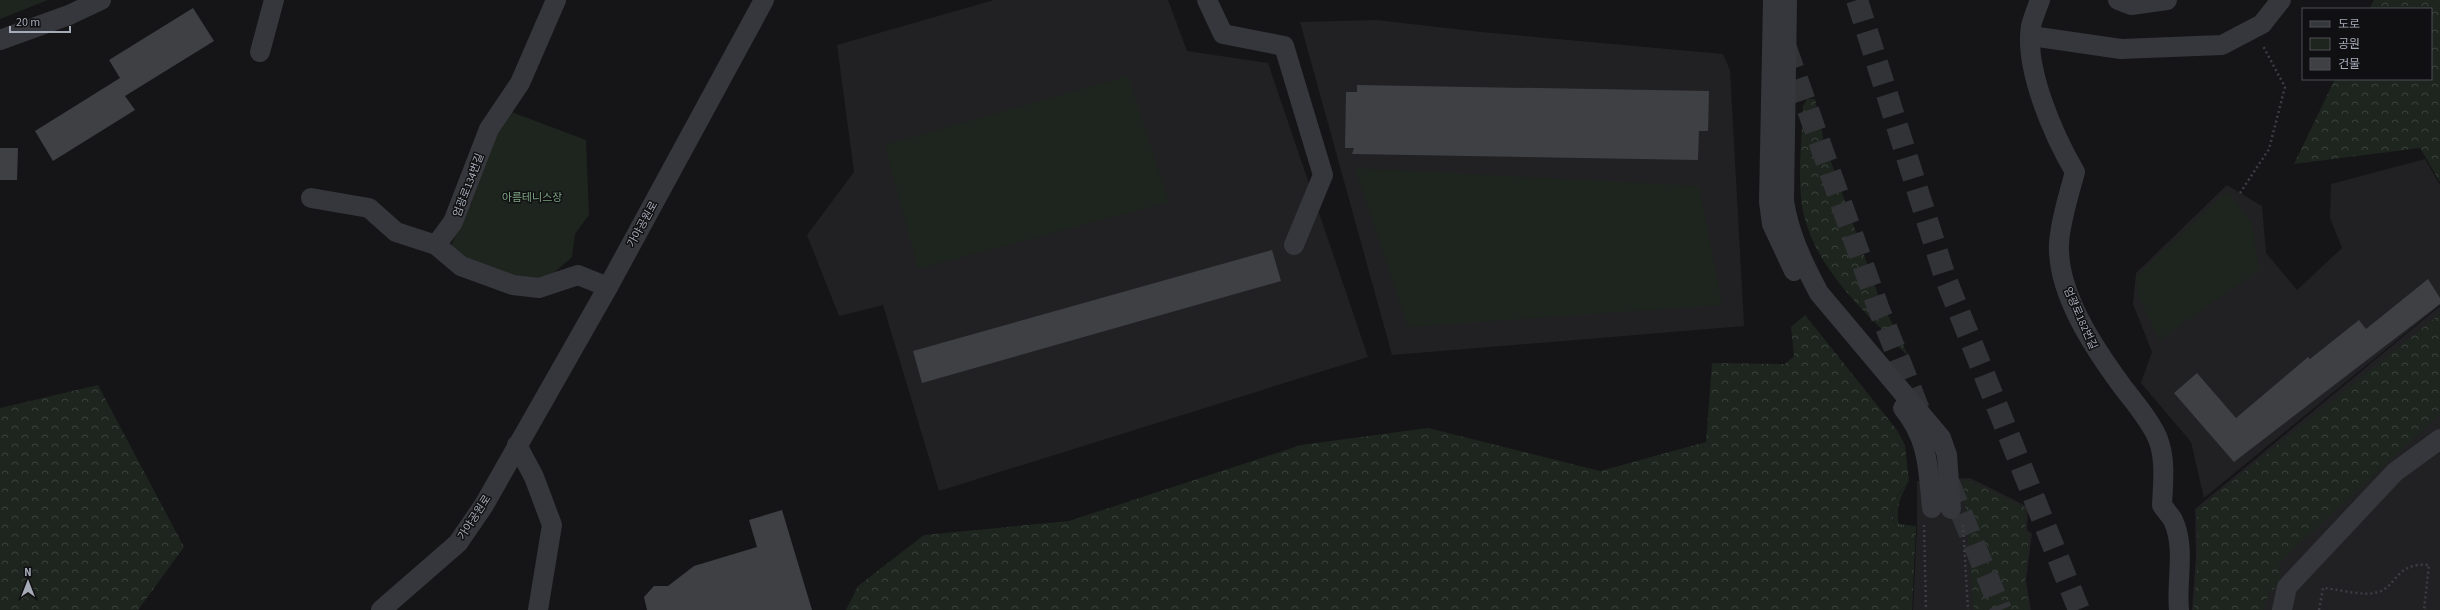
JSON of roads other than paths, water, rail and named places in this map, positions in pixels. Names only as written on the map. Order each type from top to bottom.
[{"type":"street","points":[[0,40],[69,15],[101,0]]},
{"type":"street","points":[[260,52],[274,0]]},
{"type":"street","name":"엄광로134번길","points":[[436,245],[453,222],[489,129],[520,83],[556,0]]},
{"type":"street","name":"가야공원로","points":[[381,610],[458,543],[484,504],[608,287],[764,0]]},
{"type":"street","points":[[1207,0],[1223,34],[1284,46],[1323,175],[1294,245]]},
{"type":"street","points":[[1773,0],[1769,167],[1772,224],[1802,288],[1913,420],[1922,437],[1948,513],[1946,455],[1941,438],[1818,293],[1807,272],[1787,222],[1784,201],[1787,0]]},
{"type":"street","name":"엄광로182번길","points":[[2040,0],[2031,26],[2032,53],[2038,90],[2063,152],[2075,172],[2059,244],[2063,277],[2073,305],[2095,350],[2137,406],[2158,439],[2164,467],[2162,505],[2173,520],[2178,541],[2180,572],[2179,610]]},
{"type":"street","points":[[2126,2],[2167,0]]},
{"type":"street","points":[[2031,36],[2121,49],[2222,45],[2262,24],[2281,0]]},
{"type":"street","points":[[311,198],[369,208],[396,232],[436,245],[461,266],[513,285],[539,288],[578,275],[608,287]]},
{"type":"street","points":[[2282,610],[2287,587],[2395,472],[2440,438]]},
{"type":"street","points":[[517,445],[534,478],[552,525],[538,610]]},
{"type":"tunnel","points":[[1857,0],[1945,277],[2079,610]]},
{"type":"tunnel","points":[[1786,48],[1878,307],[1920,412]]},
{"type":"tunnel","points":[[1949,483],[2001,610]]},
{"type":"park label","name":"아름테니스장","points":[[532,197]]}]
